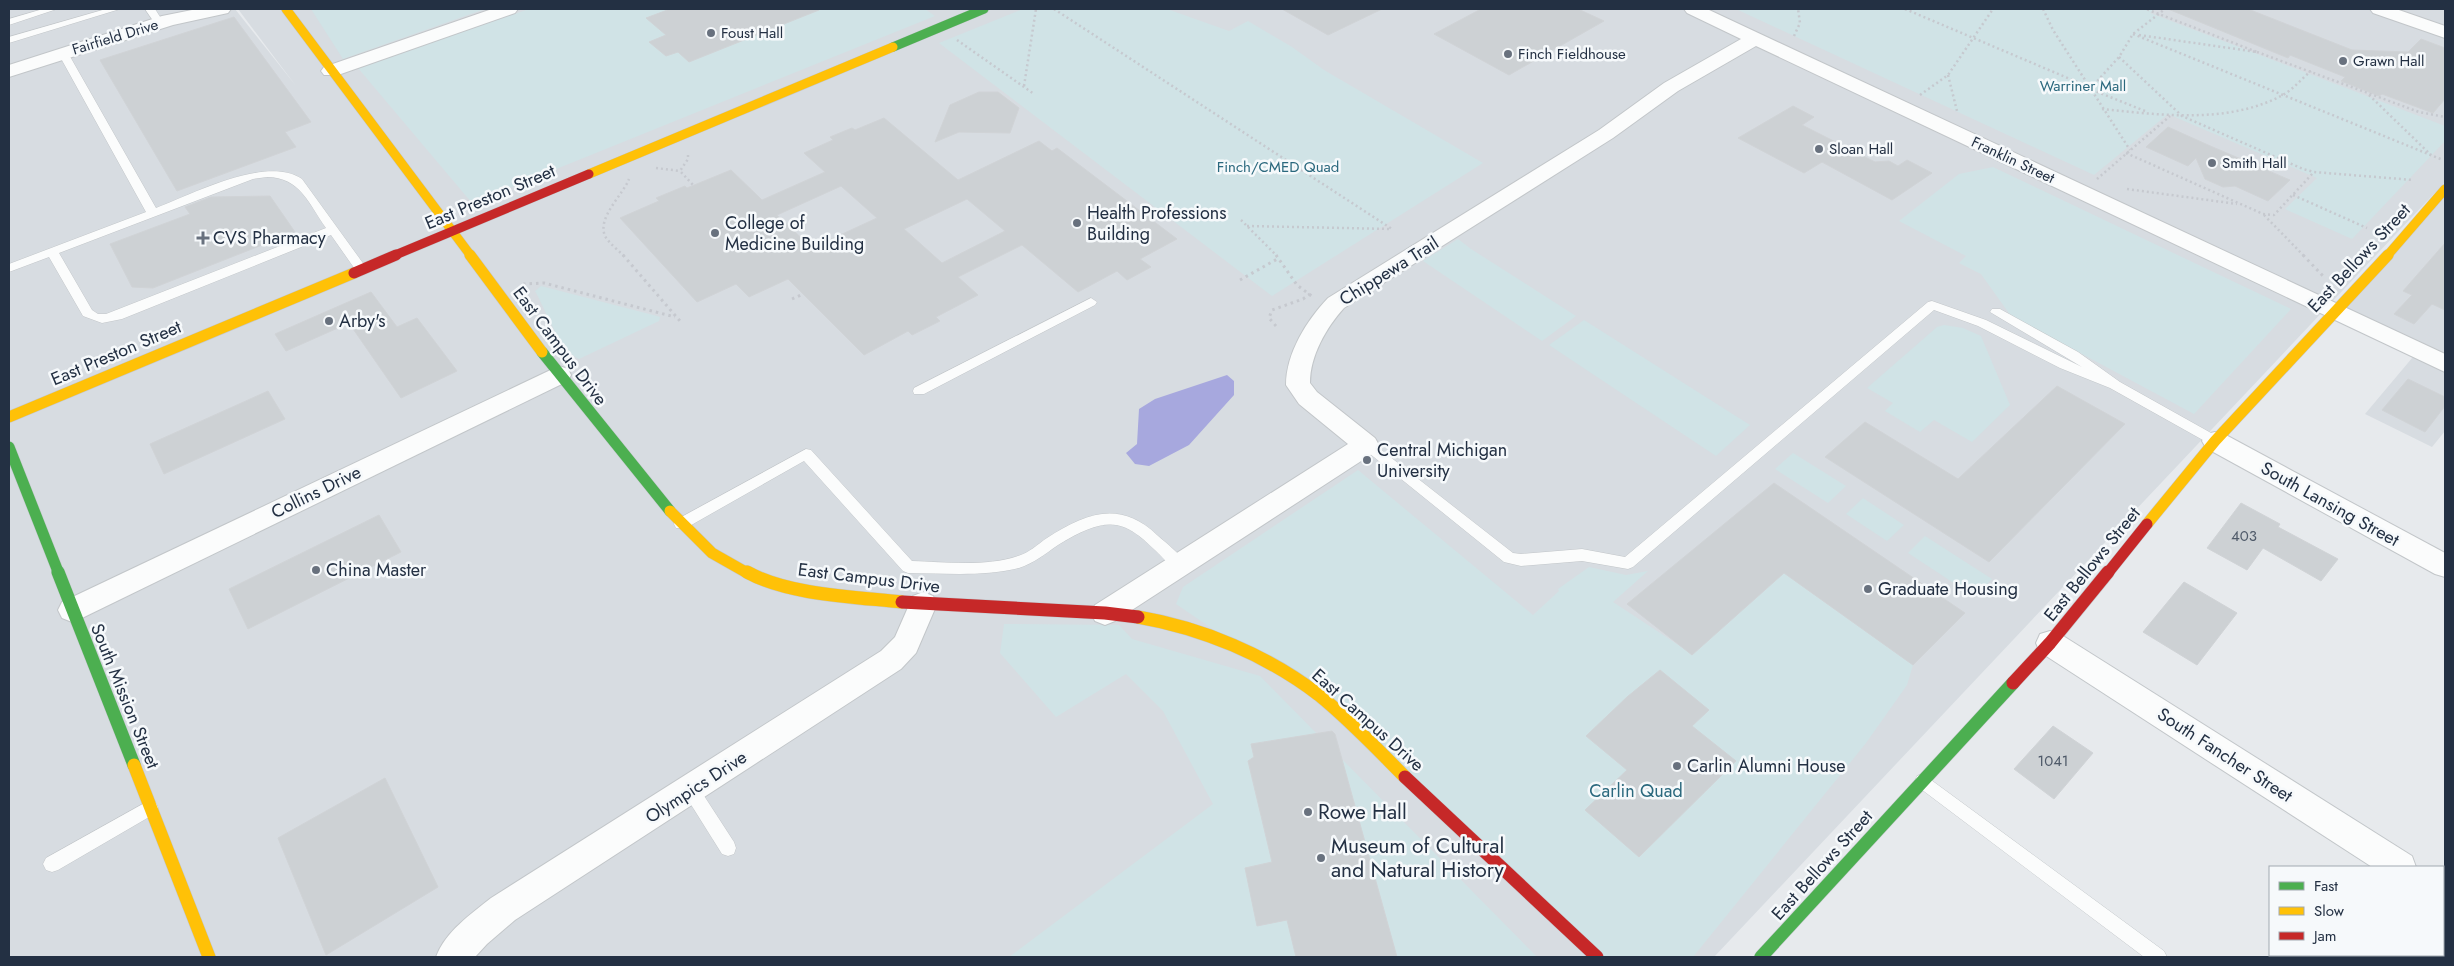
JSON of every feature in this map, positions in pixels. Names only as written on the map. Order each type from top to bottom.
[{"type":"street","name":"Fairfield Drive","points":[[9,71],[63,53],[154,16],[222,9]]},
{"type":"street","name":"East Campus Drive","points":[[286,9],[559,376],[681,524],[712,553],[752,575],[769,581],[826,594],[923,604],[1105,613],[1156,619],[1189,629],[1264,660],[1306,685],[1598,957]]},
{"type":"street","points":[[331,71],[509,9]]},
{"type":"street","name":"East Preston Street","points":[[9,417],[984,9]]},
{"type":"street","name":"Franklin Street","points":[[1693,9],[2334,311]]},
{"type":"street","points":[[2378,9],[2445,32]]},
{"type":"street","name":"Chippewa Trail","points":[[1366,445],[1308,398],[1298,385],[1298,370],[1330,309],[1342,299],[1606,134],[1671,87],[1744,44],[1758,39]]},
{"type":"street","name":"East Bellows Street","points":[[1761,957],[2050,642],[2215,441],[2417,224],[2445,189]]},
{"type":"street","points":[[2334,311],[2445,364]]},
{"type":"street","name":"Collins Drive","points":[[72,610],[559,376]]},
{"type":"street","name":"South Lansing Street","points":[[2215,441],[2445,566]]},
{"type":"street","points":[[1105,613],[1366,445]]},
{"type":"street","name":"South Mission Street","points":[[9,447],[209,957]]},
{"type":"street","name":"Olympics Drive","points":[[453,957],[475,932],[503,909],[891,660],[906,644],[923,604]]},
{"type":"street","name":"South Fancher Street","points":[[2050,642],[2398,866]]},
{"type":"lane","points":[[9,22],[52,9]]},
{"type":"lane","points":[[9,40],[115,9]]},
{"type":"lane","points":[[63,53],[152,212]]},
{"type":"lane","points":[[9,268],[152,212],[249,177],[278,174],[298,181],[362,269]]},
{"type":"lane","points":[[52,252],[87,313],[95,318],[103,319],[118,316],[332,230]]},
{"type":"lane","points":[[919,391],[1090,302]]},
{"type":"lane","points":[[1366,445],[1509,558],[1522,560],[1582,555],[1628,563],[1932,305],[1982,323],[2064,365],[2115,385]]},
{"type":"lane","points":[[1996,312],[2074,355],[2115,385],[2215,441]]},
{"type":"lane","points":[[681,524],[806,454],[908,567],[982,567],[1020,562],[1076,528],[1103,517],[1124,518],[1140,526],[1179,564]]},
{"type":"lane","points":[[1923,781],[2158,957]]},
{"type":"lane","points":[[691,790],[728,848]]},
{"type":"lane","points":[[52,864],[150,808]]},
{"type":"path","points":[[1024,86],[1036,9]]},
{"type":"path","points":[[1054,9],[1392,229],[1248,226]]},
{"type":"path","points":[[1794,36],[1801,26],[1801,15],[1798,9]]},
{"type":"path","points":[[1906,9],[2150,114]]},
{"type":"path","points":[[1918,96],[1948,75],[1993,9]]},
{"type":"path","points":[[2043,9],[2053,30],[2130,150]]},
{"type":"path","points":[[2146,9],[2366,93],[2419,112],[2445,117]]},
{"type":"path","points":[[2090,88],[2118,57],[2133,34],[2165,9]]},
{"type":"path","points":[[2133,34],[2257,52]]},
{"type":"path","points":[[2133,34],[2443,160]]},
{"type":"path","points":[[951,36],[1034,94]]},
{"type":"path","points":[[2118,57],[2182,116],[2314,172],[2413,180]]},
{"type":"path","points":[[2102,109],[2171,116],[2245,110],[2282,95],[2311,71]]},
{"type":"path","points":[[1948,75],[1958,114]]},
{"type":"path","points":[[2366,93],[2433,156]]},
{"type":"path","points":[[2097,180],[2171,116]]},
{"type":"path","points":[[680,172],[688,159],[688,153]]},
{"type":"path","points":[[2126,153],[2263,214],[2322,276]]},
{"type":"path","points":[[654,166],[668,171],[680,172],[694,186]]},
{"type":"path","points":[[626,172],[629,177],[628,182],[607,214],[604,225],[605,235],[680,321]]},
{"type":"path","points":[[2263,214],[2274,214],[2314,172]]},
{"type":"path","points":[[2124,189],[2241,204]]},
{"type":"path","points":[[2293,196],[2367,228]]},
{"type":"path","points":[[1241,220],[1280,258],[1298,285],[1317,300]]},
{"type":"path","points":[[1240,280],[1280,258]]},
{"type":"path","points":[[523,284],[544,282],[676,317]]},
{"type":"path","points":[[792,299],[803,294]]},
{"type":"path","points":[[1276,326],[1269,318],[1272,310],[1303,299],[1310,294]]},
{"type":"shaded area","name":"Central Michigan University","points":[[9,9],[235,9],[296,86],[238,9],[2445,9],[2445,182],[1714,957],[9,957]]},
{"type":"shaded area","points":[[2445,189],[2445,431],[2432,447],[2365,414],[2418,351],[2334,311]]},
{"type":"green space","points":[[311,9],[485,9],[343,59]]},
{"type":"green space","points":[[529,9],[925,9],[935,16],[472,203],[358,68]]},
{"type":"green space","name":"Finch/CMED Quad","points":[[1023,9],[1167,9],[1229,31],[1248,21],[1292,47],[1324,70],[1483,163],[1272,296],[939,43]]},
{"type":"green space","name":"Warriner Mall","points":[[1736,9],[2155,9],[2150,13],[2445,126],[2445,141],[2352,239],[2285,209],[2317,178],[2168,114],[2094,175]]},
{"type":"green space","points":[[1993,167],[2291,309],[2194,414],[2011,316],[1981,274],[1959,263],[1966,256],[1899,221],[1959,174]]},
{"type":"green space","points":[[1458,239],[1576,316],[1542,341],[1423,261]]},
{"type":"green space","points":[[541,286],[657,316],[660,317],[659,321],[579,359],[565,346],[553,328],[535,291]]},
{"type":"green space","points":[[1584,320],[1750,425],[1716,456],[1549,345]]},
{"type":"green space","points":[[1944,325],[1963,328],[1981,336],[2010,405],[1972,442],[1934,420],[1920,432],[1885,411],[1893,403],[1867,388],[1937,327]]},
{"type":"green space","points":[[1793,453],[1846,486],[1828,503],[1775,469]]},
{"type":"green space","name":"Carlin Quad","points":[[1358,470],[1533,615],[1559,591],[1558,589],[1589,567],[1626,575],[1648,571],[1613,602],[1692,654],[1784,573],[1913,665],[1907,685],[1866,743],[1693,957],[1597,957],[1346,720],[1176,604],[1183,587]]},
{"type":"green space","points":[[1863,498],[1904,525],[1887,541],[1846,514]]},
{"type":"green space","points":[[1925,536],[1992,579],[1975,597],[1908,553]]},
{"type":"green space","points":[[1004,624],[1119,625],[1132,639],[1260,676],[1537,957],[1009,957],[1213,804],[1163,711],[1126,674],[1056,717],[1000,653]]},
{"type":"water","points":[[1227,375],[1234,381],[1234,395],[1189,445],[1149,466],[1135,464],[1126,453],[1137,444],[1139,409],[1155,399]]},
{"type":"building","name":"Foust Hall","points":[[670,9],[819,10],[689,62],[678,52],[666,56],[649,42],[666,35],[646,18]]},
{"type":"building","points":[[1282,9],[1382,9],[1328,35]]},
{"type":"building","name":"Finch Fieldhouse","points":[[1481,9],[1578,9],[1604,21],[1509,75],[1434,34]]},
{"type":"building","name":"Grawn Hall","points":[[2168,9],[2248,9],[2352,50],[2408,52],[2421,39],[2445,48],[2445,99],[2433,113],[2382,94],[2379,96],[2341,81],[2345,77],[2290,55],[2288,58]]},
{"type":"building","points":[[234,17],[311,122],[285,132],[296,147],[177,191],[100,60]]},
{"type":"building","points":[[979,92],[998,92],[1019,108],[1010,133],[959,132],[935,142],[950,105]]},
{"type":"building","name":"Sloan Hall","points":[[1793,106],[1814,117],[1802,125],[1875,162],[1889,161],[1898,166],[1907,160],[1932,173],[1892,200],[1822,162],[1804,173],[1738,138]]},
{"type":"building","name":"Health Professions Building","points":[[884,118],[958,180],[1039,141],[1052,151],[1057,148],[1177,239],[1140,259],[1151,267],[1127,280],[1117,271],[1078,292],[1022,245],[958,277],[978,295],[936,317],[940,321],[912,335],[908,331],[864,355],[788,279],[749,297],[736,284],[697,302],[620,218],[659,201],[656,198],[731,170],[762,200],[825,172],[804,153],[833,140],[830,137],[852,128],[855,130]],"holes":[[[841,186],[877,218],[812,248],[777,215]],[[967,199],[1005,231],[942,263],[904,229]]]},
{"type":"building","name":"Smith Hall","points":[[2168,127],[2290,180],[2268,201],[2235,186],[2223,187],[2205,179],[2196,158],[2188,166],[2146,147]]},
{"type":"building","name":"CVS Pharmacy","points":[[270,196],[295,232],[153,288],[132,287],[110,244],[190,214],[185,207],[211,197]]},
{"type":"building","points":[[2445,243],[2445,310],[2432,304],[2414,324],[2394,314],[2412,295],[2403,291]]},
{"type":"building","points":[[371,292],[397,327],[417,318],[457,371],[401,398],[349,323],[286,351],[275,334]]},
{"type":"building","points":[[2408,379],[2445,397],[2445,406],[2425,432],[2382,410]]},
{"type":"building","name":"Graduate Housing","points":[[2057,386],[2125,424],[1989,562],[1825,457],[1865,422],[1958,479]]},
{"type":"building","points":[[268,391],[285,419],[164,474],[150,444]]},
{"type":"building","name":"Graduate Housing","points":[[1774,483],[1965,613],[1913,665],[1784,573],[1692,655],[1627,604]]},
{"type":"building","points":[[2241,503],[2280,524],[2278,527],[2338,559],[2321,581],[2263,548],[2247,570],[2207,548]]},
{"type":"building","name":"China Master","points":[[379,515],[401,552],[248,629],[229,589]]},
{"type":"building","points":[[2184,582],[2237,613],[2197,665],[2143,632]]},
{"type":"building","name":"Carlin Alumni House","points":[[1660,670],[1709,710],[1692,726],[1736,761],[1639,857],[1585,810],[1627,770],[1586,736],[1627,697]]},
{"type":"building","points":[[2053,726],[2093,753],[2054,799],[2014,769]]},
{"type":"building","name":"Rowe Hall","points":[[1332,731],[1335,734],[1397,957],[1296,957],[1287,920],[1257,926],[1245,868],[1272,862],[1248,761],[1254,757],[1251,744]]},
{"type":"building","points":[[385,778],[438,887],[326,955],[278,838]]},
{"type":"traffic: fast","points":[[893,47],[984,9]]},
{"type":"traffic: fast","points":[[542,352],[670,511]]},
{"type":"traffic: fast","points":[[9,447],[134,765]]},
{"type":"traffic: fast","points":[[1761,957],[2013,683]]},
{"type":"traffic: slow","points":[[286,9],[542,352]]},
{"type":"traffic: slow","points":[[589,174],[893,47]]},
{"type":"traffic: slow","points":[[2147,524],[2215,441],[2417,224],[2445,189]]},
{"type":"traffic: slow","points":[[9,417],[354,273]]},
{"type":"traffic: slow","points":[[670,511],[712,553],[752,575],[778,584],[826,594],[902,602]]},
{"type":"traffic: slow","points":[[1138,617],[1180,626],[1226,642],[1270,663],[1320,696],[1358,730],[1405,777]]},
{"type":"traffic: slow","points":[[134,765],[209,957]]},
{"type":"traffic: jam","points":[[354,273],[589,174]]},
{"type":"traffic: jam","points":[[2013,683],[2050,643],[2147,524]]},
{"type":"traffic: jam","points":[[902,602],[1105,613],[1138,617]]},
{"type":"traffic: jam","points":[[1405,777],[1597,957]]},
{"type":"place","name":"Foust Hall","points":[[711,33]]},
{"type":"place","name":"Finch Fieldhouse","points":[[1508,54]]},
{"type":"place","name":"Grawn Hall","points":[[2343,61]]},
{"type":"place","name":"Sloan Hall","points":[[1819,149]]},
{"type":"place","name":"Smith Hall","points":[[2212,163]]},
{"type":"place","name":"Health Professions Building","points":[[1077,223]]},
{"type":"place","name":"College of Medicine Building","points":[[715,233]]},
{"type":"place","name":"CVS Pharmacy","points":[[203,238]]},
{"type":"place","name":"Arby's","points":[[329,321]]},
{"type":"place","name":"Central Michigan University","points":[[1367,460]]},
{"type":"place","name":"China Master","points":[[316,570]]},
{"type":"place","name":"Graduate Housing","points":[[1868,589]]},
{"type":"place","name":"Carlin Alumni House","points":[[1677,766]]},
{"type":"place","name":"Rowe Hall","points":[[1308,812]]},
{"type":"place","name":"Museum of Cultural and Natural History","points":[[1321,858]]}]
